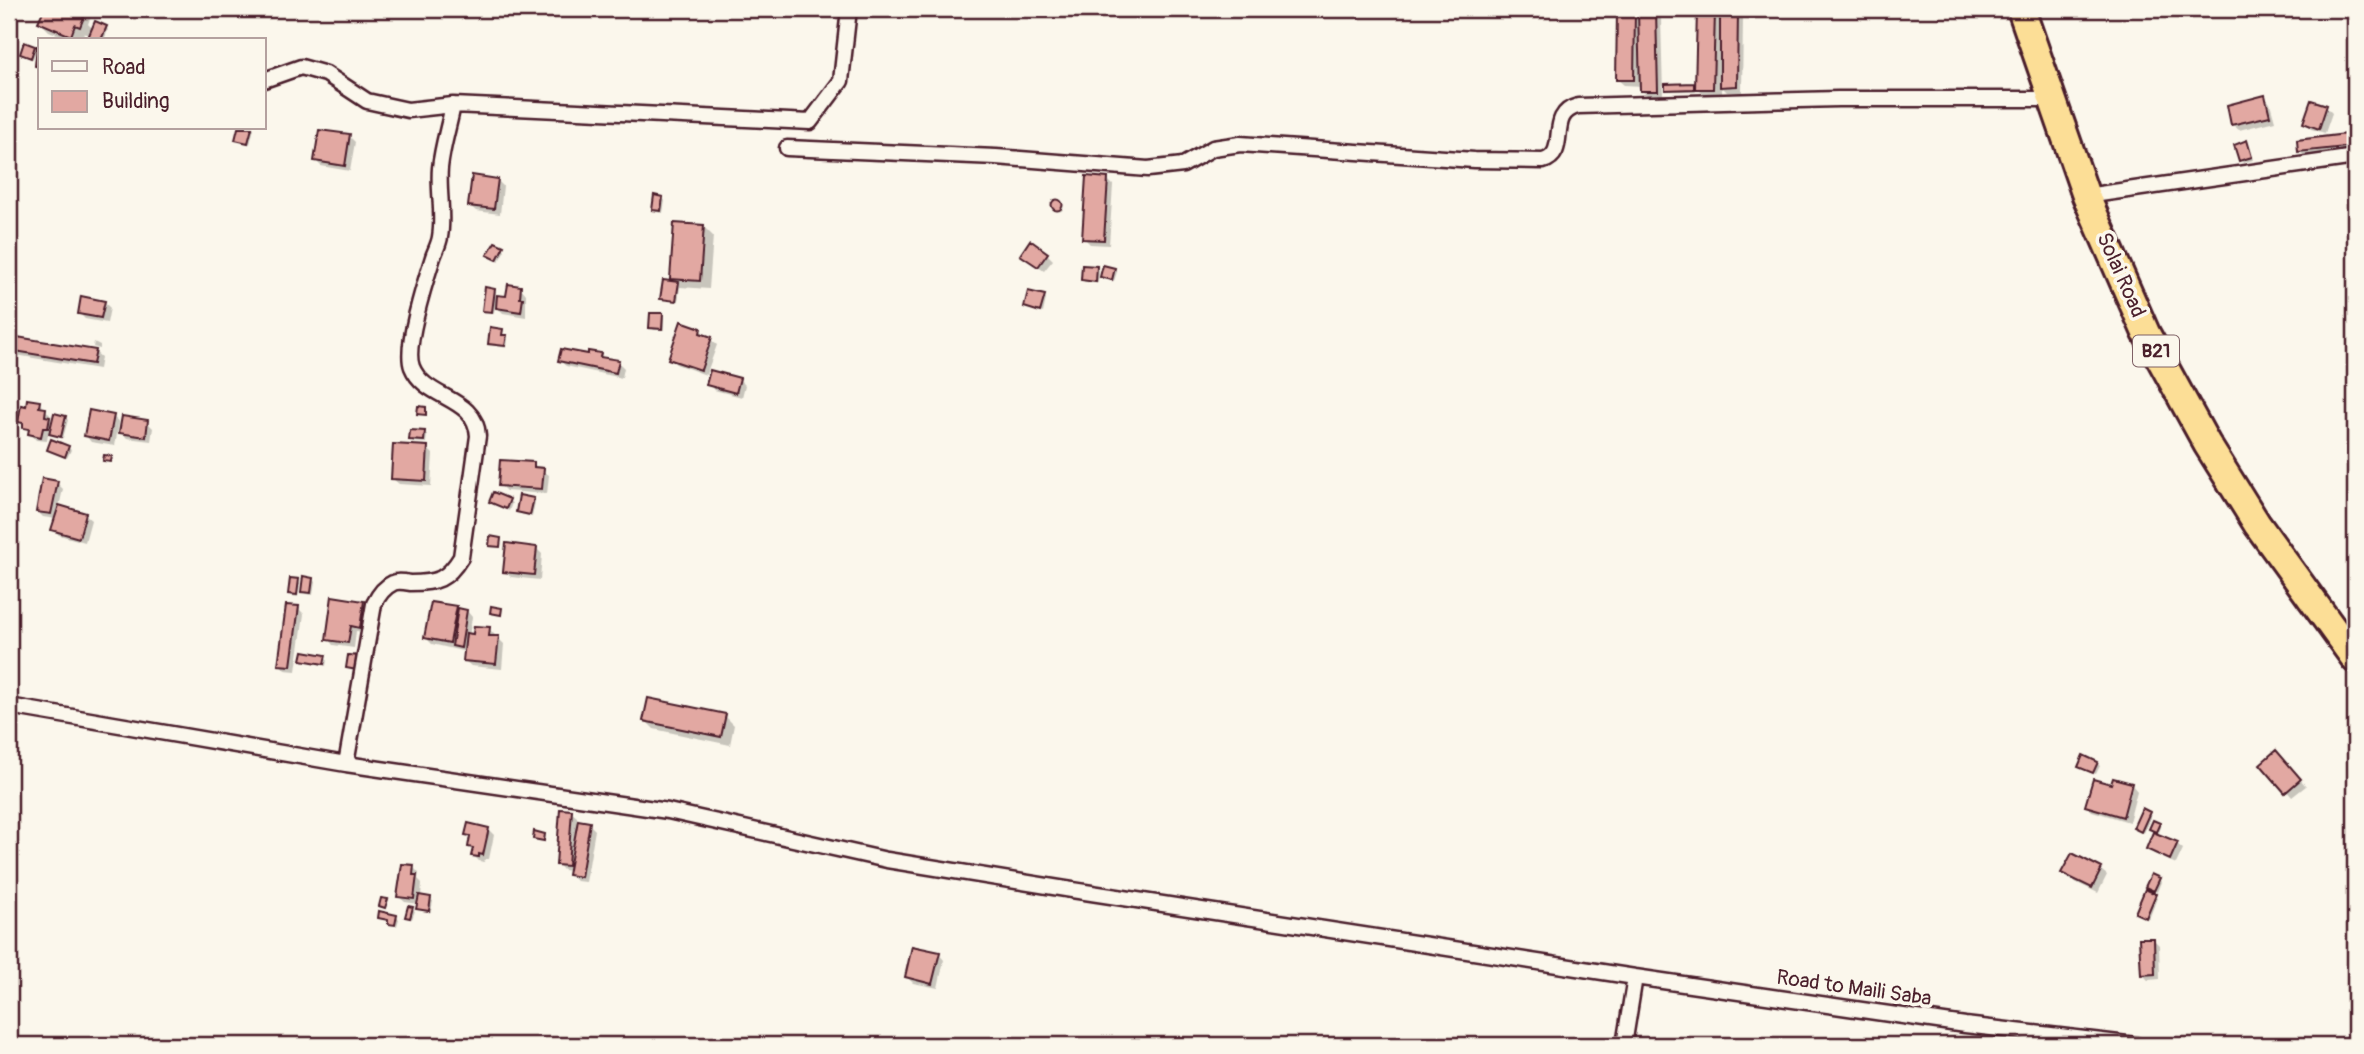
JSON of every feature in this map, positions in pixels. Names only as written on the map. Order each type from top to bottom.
[{"type":"highway","name":"Solai Road","points":[[2021,9],[2086,196],[2146,333],[2207,444],[2257,524],[2355,659]]},
{"type":"street","points":[[266,79],[301,67],[326,74],[367,101],[408,110],[453,105],[810,122],[841,81],[849,9]]},
{"type":"street","points":[[787,148],[996,156],[1148,169],[1183,165],[1213,148],[1240,144],[1474,160],[1532,161],[1549,159],[1555,153],[1561,116],[1568,108],[1578,106],[1838,99],[2051,99]]},
{"type":"street","points":[[346,764],[374,604],[381,592],[394,582],[427,583],[441,580],[453,570],[461,556],[478,436],[477,425],[471,414],[459,404],[420,381],[411,365],[411,340],[440,239],[440,167],[453,105]]},
{"type":"street","points":[[2086,196],[2355,157]]},
{"type":"street","name":"Road to Maili Saba","points":[[9,706],[346,764],[668,811],[887,860],[1635,977],[1965,1025],[2136,1045]]},
{"type":"street","points":[[1624,1045],[1635,977]]},
{"type":"building","points":[[44,9],[82,9],[79,15],[84,17],[80,27],[75,25],[71,36],[38,22]]},
{"type":"building","points":[[1638,11],[1656,11],[1658,91],[1640,91]]},
{"type":"building","points":[[1697,11],[1715,11],[1713,89],[1695,89]]},
{"type":"building","points":[[1720,11],[1738,11],[1737,86],[1720,87]]},
{"type":"building","points":[[1617,12],[1635,12],[1634,80],[1616,80]]},
{"type":"building","points":[[95,21],[107,26],[102,38],[88,38]]},
{"type":"building","points":[[24,42],[35,46],[31,58],[20,54]]},
{"type":"building","points":[[37,46],[38,46],[38,67],[35,66]]},
{"type":"building","points":[[1694,83],[1694,89],[1665,90],[1665,84]]},
{"type":"building","points":[[2265,95],[2270,116],[2231,125],[2227,105]]},
{"type":"building","points":[[2311,100],[2327,105],[2319,129],[2303,123]]},
{"type":"building","points":[[238,130],[251,130],[248,143],[235,140]]},
{"type":"building","points":[[319,130],[350,134],[345,166],[314,161]]},
{"type":"building","points":[[2355,133],[2355,146],[2298,152],[2297,140]]},
{"type":"building","points":[[2247,140],[2252,157],[2239,161],[2234,145]]},
{"type":"building","points":[[472,175],[498,179],[494,209],[468,206]]},
{"type":"building","points":[[1086,176],[1108,178],[1104,240],[1082,239]]},
{"type":"building","points":[[654,195],[663,197],[661,211],[652,210]]},
{"type":"building","points":[[1057,199],[1063,205],[1057,211],[1051,205]]},
{"type":"building","points":[[674,223],[704,225],[700,281],[670,279]]},
{"type":"building","points":[[1030,240],[1048,253],[1038,267],[1020,255]]},
{"type":"building","points":[[495,242],[504,246],[497,260],[487,255]]},
{"type":"building","points":[[1082,265],[1097,266],[1096,282],[1081,280]]},
{"type":"building","points":[[1103,265],[1115,268],[1112,280],[1100,277]]},
{"type":"building","points":[[663,280],[679,282],[676,301],[660,299]]},
{"type":"building","points":[[508,284],[521,286],[521,312],[496,308],[497,295],[506,296]]},
{"type":"building","points":[[485,287],[495,289],[492,312],[482,311]]},
{"type":"building","points":[[1028,291],[1045,295],[1040,312],[1024,307]]},
{"type":"building","points":[[81,296],[105,301],[101,318],[78,314]]},
{"type":"building","points":[[9,306],[14,307],[9,326]]},
{"type":"building","points":[[650,313],[663,313],[662,329],[649,328]]},
{"type":"building","points":[[681,321],[701,328],[700,333],[712,337],[701,370],[668,359]]},
{"type":"building","points":[[490,327],[503,329],[502,335],[507,335],[505,346],[488,344]]},
{"type":"building","points":[[11,336],[96,350],[93,364],[9,350]]},
{"type":"building","points":[[561,349],[588,354],[588,351],[601,353],[600,357],[619,360],[616,373],[558,361]]},
{"type":"building","points":[[710,370],[740,378],[736,393],[706,385]]},
{"type":"building","points":[[27,399],[40,401],[39,407],[46,408],[45,416],[50,417],[48,428],[43,428],[41,437],[28,434],[29,429],[23,428],[23,423],[18,422],[21,405],[26,406]]},
{"type":"building","points":[[418,406],[426,407],[426,415],[417,414]]},
{"type":"building","points":[[89,410],[114,415],[109,441],[84,436]]},
{"type":"building","points":[[54,413],[66,416],[61,437],[49,434]]},
{"type":"building","points":[[122,416],[148,420],[146,437],[119,433]]},
{"type":"building","points":[[410,430],[425,431],[424,441],[409,440]]},
{"type":"building","points":[[51,439],[69,446],[65,457],[47,450]]},
{"type":"building","points":[[393,444],[428,446],[426,481],[391,479]]},
{"type":"building","points":[[104,455],[112,456],[111,462],[103,461]]},
{"type":"building","points":[[500,460],[534,462],[534,467],[544,468],[542,489],[498,486]]},
{"type":"building","points":[[42,478],[58,481],[51,514],[36,512]]},
{"type":"building","points":[[493,492],[510,499],[506,509],[489,502]]},
{"type":"building","points":[[519,495],[534,498],[530,515],[516,512]]},
{"type":"building","points":[[59,505],[86,513],[79,538],[51,530]]},
{"type":"building","points":[[490,536],[501,538],[500,547],[489,546]]},
{"type":"building","points":[[506,543],[537,547],[534,575],[503,572]]},
{"type":"building","points":[[303,576],[313,578],[311,593],[301,592]]},
{"type":"building","points":[[290,578],[299,579],[297,595],[288,594]]},
{"type":"building","points":[[332,596],[364,601],[360,628],[351,626],[348,643],[326,640]]},
{"type":"building","points":[[431,602],[457,606],[450,643],[424,638]]},
{"type":"building","points":[[286,605],[299,606],[291,666],[278,665]]},
{"type":"building","points":[[491,606],[502,608],[501,615],[490,613]]},
{"type":"building","points":[[458,608],[467,610],[461,648],[452,646]]},
{"type":"building","points":[[474,626],[490,627],[489,636],[499,636],[496,664],[463,661],[466,633],[473,634]]},
{"type":"building","points":[[303,651],[326,655],[324,664],[301,660]]},
{"type":"building","points":[[348,655],[360,656],[357,670],[346,668]]},
{"type":"building","points":[[648,698],[726,714],[721,737],[643,721]]},
{"type":"building","points":[[2276,750],[2301,779],[2285,793],[2260,764]]},
{"type":"building","points":[[2083,755],[2098,762],[2093,773],[2078,767]]},
{"type":"building","points":[[2113,778],[2132,783],[2123,817],[2085,806],[2093,779],[2111,784]]},
{"type":"building","points":[[2142,808],[2150,812],[2141,832],[2133,828]]},
{"type":"building","points":[[560,809],[572,810],[568,866],[556,865]]},
{"type":"building","points":[[578,820],[590,822],[581,877],[568,875]]},
{"type":"building","points":[[2153,820],[2160,823],[2156,832],[2149,829]]},
{"type":"building","points":[[468,823],[489,828],[483,855],[479,854],[479,857],[471,856],[473,848],[468,847],[470,836],[465,835]]},
{"type":"building","points":[[534,831],[545,834],[544,841],[533,839]]},
{"type":"building","points":[[2153,832],[2178,842],[2170,860],[2146,849]]},
{"type":"building","points":[[2072,853],[2102,868],[2092,888],[2061,873]]},
{"type":"building","points":[[402,864],[414,865],[413,875],[417,875],[414,899],[397,897]]},
{"type":"building","points":[[2151,874],[2160,878],[2154,891],[2145,887]]},
{"type":"building","points":[[2145,889],[2156,894],[2146,918],[2135,913]]},
{"type":"building","points":[[419,895],[431,897],[429,911],[416,909]]},
{"type":"building","points":[[381,898],[388,899],[385,908],[379,906]]},
{"type":"building","points":[[408,906],[413,907],[410,918],[405,917]]},
{"type":"building","points":[[379,911],[397,915],[395,925],[378,918]]},
{"type":"building","points":[[2139,938],[2154,938],[2155,974],[2141,975]]},
{"type":"building","points":[[912,946],[940,952],[932,984],[905,977]]}]
